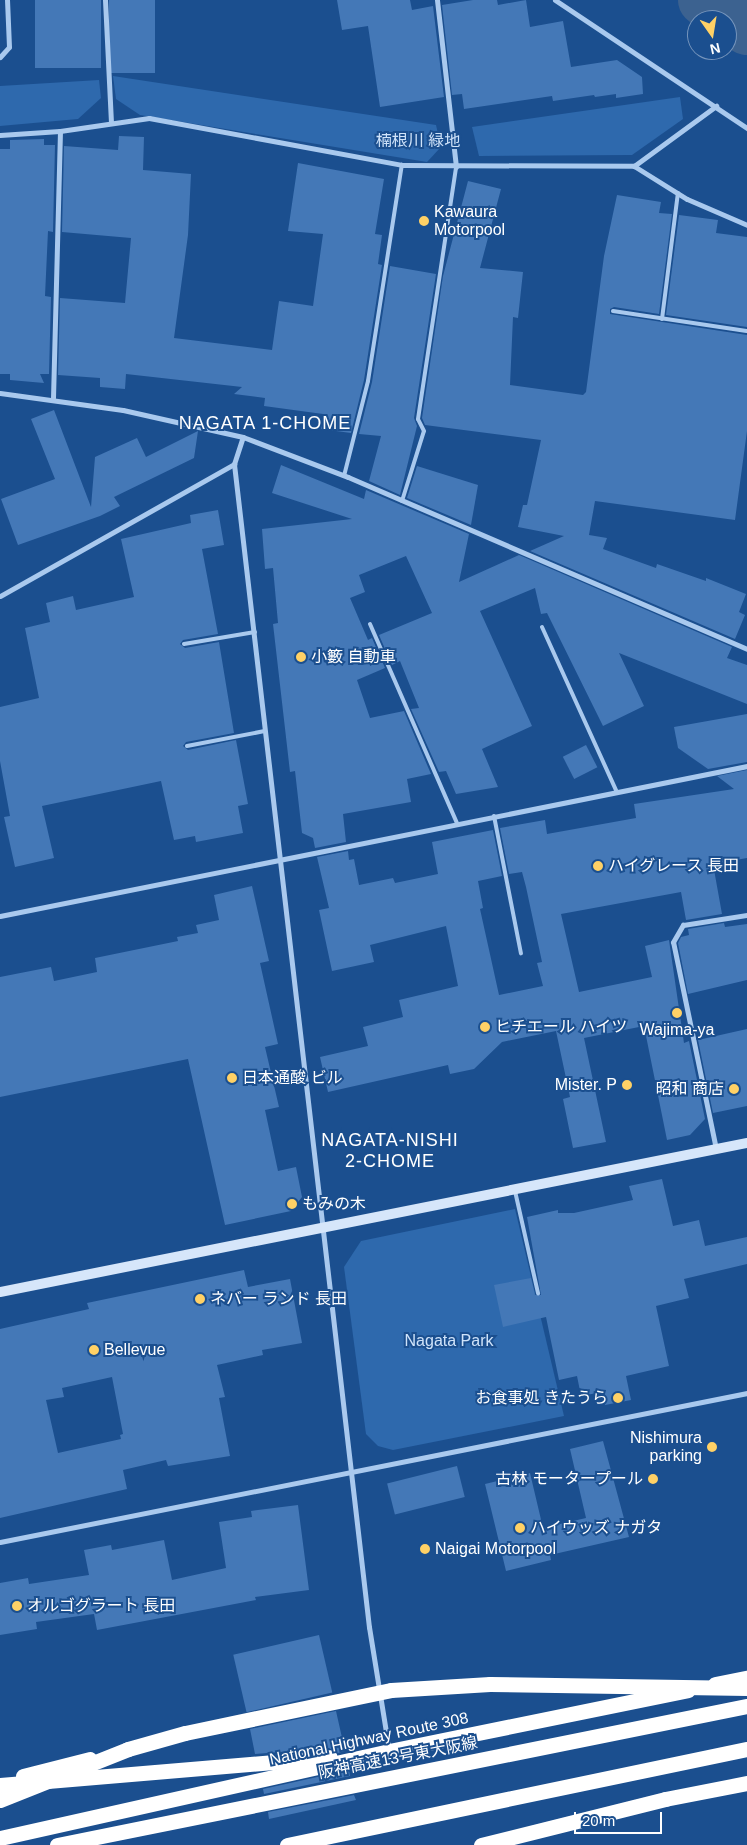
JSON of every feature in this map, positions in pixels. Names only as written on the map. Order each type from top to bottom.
[{"type":"highway","name":"National Highway Route 308","points":[[0,1838],[389,1752],[747,1678]]},
{"type":"highway","points":[[0,1784],[185,1733],[391,1690],[490,1684],[747,1688]]},
{"type":"highway","name":"阪神高速13号東大阪線","points":[[56,1845],[747,1706]]},
{"type":"highway","points":[[0,1800],[128,1749]]},
{"type":"highway","points":[[287,1845],[747,1749]]},
{"type":"highway","points":[[0,1784],[389,1752]]},
{"type":"highway","points":[[481,1845],[665,1799],[747,1782]]},
{"type":"highway","points":[[341,1845],[508,1800]]},
{"type":"street","points":[[0,57],[9,47],[7,0]]},
{"type":"street","points":[[105,0],[111,122]]},
{"type":"street","points":[[437,0],[456,167]]},
{"type":"street","points":[[555,0],[646,63],[716,106],[747,128]]},
{"type":"street","points":[[634,166],[716,106]]},
{"type":"street","points":[[0,135],[60,131],[111,122],[149,118],[402,165],[456,167],[634,166],[678,193],[747,225]]},
{"type":"street","points":[[53,398],[60,131]]},
{"type":"street","points":[[0,392],[53,398],[243,437],[344,476],[747,649]]},
{"type":"street","points":[[243,437],[234,464],[282,857],[322,1226],[369,1627],[389,1752]]},
{"type":"street","points":[[0,596],[234,464]]},
{"type":"street","points":[[0,916],[282,857],[747,766]]},
{"type":"street","points":[[716,1149],[673,942],[683,925],[747,915]]},
{"type":"street","points":[[0,1292],[322,1226],[515,1191],[747,1143]]},
{"type":"street","points":[[0,1542],[352,1470],[747,1393]]},
{"type":"lane","points":[[344,476],[368,380],[402,165]]},
{"type":"lane","points":[[402,501],[424,431],[418,420],[456,167]]},
{"type":"lane","points":[[662,319],[678,193]]},
{"type":"lane","points":[[613,311],[747,331]]},
{"type":"lane","points":[[370,624],[457,823]]},
{"type":"lane","points":[[542,627],[617,792]]},
{"type":"lane","points":[[184,644],[254,632]]},
{"type":"lane","points":[[187,746],[267,731]]},
{"type":"lane","points":[[494,816],[521,953]]},
{"type":"lane","points":[[515,1191],[538,1293]]},
{"type":"green space","name":"楠根川 緑地","points":[[113,76],[436,125],[441,147],[427,162],[140,115],[116,99]]},
{"type":"green space","points":[[99,80],[101,98],[78,119],[0,126],[0,86]]},
{"type":"green space","name":"楠根川 緑地","points":[[680,97],[683,119],[632,155],[479,156],[472,127]]},
{"type":"green space","name":"Nagata Park","points":[[515,1209],[564,1416],[393,1450],[378,1446],[366,1434],[344,1267],[361,1241]]},
{"type":"building","points":[[35,0],[101,0],[101,68],[35,68]]},
{"type":"building","points":[[109,0],[155,0],[155,73],[109,73]]},
{"type":"building","points":[[337,0],[410,0],[412,10],[433,6],[444,97],[380,107],[368,26],[342,30]]},
{"type":"building","points":[[473,0],[497,0],[498,5],[526,0],[530,27],[563,21],[571,67],[617,60],[642,77],[643,94],[616,98],[616,94],[595,97],[594,95],[553,101],[552,96],[464,109],[462,94],[452,95],[442,5]]},
{"type":"building","points":[[119,136],[144,137],[143,170],[191,174],[188,235],[174,338],[272,350],[279,301],[313,306],[323,234],[288,231],[298,163],[384,179],[375,234],[382,235],[378,264],[382,265],[364,380],[351,433],[321,429],[323,414],[264,406],[265,398],[234,394],[242,387],[126,374],[125,389],[100,387],[100,378],[58,375],[60,298],[125,303],[131,238],[62,232],[64,146],[118,150]]},
{"type":"building","points":[[44,139],[44,145],[55,145],[53,232],[48,231],[45,296],[51,297],[49,374],[40,374],[44,383],[10,380],[10,374],[0,374],[0,149],[10,149],[10,140]]},
{"type":"building","points":[[468,181],[501,189],[480,268],[523,272],[518,318],[513,317],[510,385],[583,395],[586,392],[604,256],[617,195],[661,202],[659,213],[672,214],[659,314],[614,307],[610,309],[610,314],[747,335],[747,431],[735,520],[595,501],[589,535],[607,538],[603,549],[656,568],[657,564],[706,581],[706,578],[746,594],[739,612],[745,615],[735,639],[530,551],[564,536],[518,527],[523,505],[527,505],[541,440],[425,425],[422,418],[443,276]]},
{"type":"building","points":[[679,215],[718,220],[716,233],[747,237],[747,327],[666,315]]},
{"type":"building","points":[[390,266],[436,274],[414,418],[417,426],[400,495],[369,481],[381,436],[359,434],[372,382]]},
{"type":"building","points":[[54,410],[91,507],[95,457],[137,438],[146,457],[198,431],[194,458],[114,497],[120,506],[100,516],[18,545],[1,499],[55,479],[31,419]]},
{"type":"building","points":[[281,465],[364,499],[366,490],[469,534],[459,582],[519,555],[732,647],[727,658],[747,665],[747,704],[619,653],[644,706],[603,726],[547,613],[541,614],[535,588],[480,611],[532,726],[482,749],[498,787],[456,794],[446,771],[439,772],[411,709],[419,708],[400,661],[392,665],[379,635],[432,613],[406,556],[359,575],[365,592],[350,598],[368,640],[372,638],[385,668],[357,680],[370,718],[404,711],[431,774],[407,779],[411,802],[343,814],[346,842],[315,848],[313,838],[302,833],[295,771],[290,772],[273,624],[278,623],[273,568],[265,569],[262,529],[352,519],[272,493]]},
{"type":"building","points":[[417,466],[478,485],[471,525],[407,498]]},
{"type":"building","points":[[218,510],[224,545],[202,549],[218,634],[183,640],[180,644],[185,648],[219,642],[234,733],[186,742],[183,746],[188,750],[236,740],[248,804],[238,806],[243,833],[196,842],[195,836],[174,840],[161,781],[42,806],[54,858],[15,867],[4,817],[10,816],[0,761],[0,707],[39,698],[25,628],[50,622],[46,603],[73,596],[76,610],[134,597],[121,539],[191,523],[190,515]]},
{"type":"building","points":[[747,714],[747,762],[708,769],[678,748],[674,727]]},
{"type":"building","points":[[586,745],[597,767],[574,779],[563,757]]},
{"type":"building","points":[[747,770],[747,858],[713,864],[722,914],[686,920],[681,892],[561,914],[579,992],[652,977],[645,946],[669,940],[684,1043],[689,1041],[705,1119],[690,1135],[667,1140],[644,1026],[584,1038],[606,1142],[573,1148],[563,1099],[570,1097],[556,1031],[502,1042],[474,1069],[450,1074],[448,1065],[328,1092],[320,1057],[368,1046],[363,1027],[403,1017],[399,1000],[458,986],[446,926],[370,945],[374,962],[332,971],[319,910],[329,908],[317,857],[348,851],[349,860],[354,859],[359,885],[393,878],[395,883],[438,874],[432,842],[493,830],[502,876],[478,881],[483,908],[480,909],[499,995],[543,986],[537,963],[542,962],[522,872],[509,874],[500,828],[545,820],[547,834],[636,818],[634,804],[734,789],[717,776]]},
{"type":"building","points":[[252,886],[269,961],[260,963],[278,1044],[265,1047],[279,1107],[265,1110],[278,1171],[296,1167],[302,1197],[291,1211],[225,1225],[188,1059],[0,1097],[0,977],[51,967],[54,981],[97,972],[95,958],[178,941],[177,937],[198,933],[196,925],[219,920],[214,895]]},
{"type":"building","points":[[724,923],[725,927],[747,924],[747,980],[688,994],[678,943],[681,937],[689,935],[688,929]]},
{"type":"building","points":[[747,1029],[747,1106],[713,1113],[698,1040]]},
{"type":"building","points":[[662,1179],[673,1226],[699,1220],[705,1246],[747,1237],[747,1264],[684,1279],[689,1298],[656,1306],[669,1366],[626,1376],[631,1400],[605,1405],[602,1392],[581,1396],[577,1376],[559,1380],[546,1317],[503,1327],[494,1285],[531,1278],[535,1295],[541,1295],[527,1217],[558,1210],[558,1213],[574,1213],[633,1200],[629,1186]]},
{"type":"building","points":[[244,1270],[248,1287],[290,1279],[302,1343],[262,1350],[263,1355],[217,1365],[225,1397],[219,1398],[230,1456],[168,1466],[166,1460],[123,1470],[127,1489],[0,1518],[0,1329],[89,1309],[87,1303]],"holes":[[[112,1377],[123,1434],[120,1435],[121,1439],[58,1453],[46,1400],[64,1397],[62,1388]]]},
{"type":"building","points":[[603,1441],[629,1537],[550,1555],[551,1560],[506,1571],[485,1484],[530,1473],[543,1528],[586,1518],[570,1449]]},
{"type":"building","points":[[457,1466],[465,1497],[395,1514],[387,1483]]},
{"type":"building","points":[[298,1505],[309,1590],[255,1597],[256,1600],[97,1630],[94,1614],[36,1622],[37,1629],[0,1635],[0,1583],[28,1578],[29,1584],[89,1575],[84,1550],[111,1545],[112,1550],[164,1540],[172,1580],[226,1568],[219,1522],[252,1517],[251,1511]]},
{"type":"building","points":[[319,1635],[332,1692],[247,1712],[233,1655]]},
{"type":"building","points":[[336,1711],[345,1751],[338,1753],[329,1748],[255,1754],[250,1729]]},
{"type":"building","points":[[349,1770],[350,1776],[264,1794],[263,1789]]},
{"type":"building","points":[[354,1795],[356,1800],[269,1819],[268,1812]]},
{"type":"waterway","points":[[704,0],[747,29]]},
{"type":"place","name":"Kawaura Motorpool","points":[[424,221]]},
{"type":"place","name":"小籔 自動車","points":[[301,657]]},
{"type":"place","name":"ハイグレース 長田","points":[[598,866]]},
{"type":"place","name":"Wajima-ya","points":[[677,1013]]},
{"type":"place","name":"ヒチエール ハイツ","points":[[485,1027]]},
{"type":"place","name":"日本通酸 ビル","points":[[232,1078]]},
{"type":"place","name":"Mister. P","points":[[627,1085]]},
{"type":"place","name":"昭和 商店","points":[[734,1089]]},
{"type":"place","name":"もみの木","points":[[292,1204]]},
{"type":"place","name":"ネバー ランド 長田","points":[[200,1299]]},
{"type":"place","name":"Bellevue","points":[[94,1350]]},
{"type":"place","name":"お食事処 きたうら","points":[[618,1398]]},
{"type":"place","name":"Nishimura parking","points":[[712,1447]]},
{"type":"place","name":"古林 モータープール","points":[[653,1479]]},
{"type":"place","name":"ハイウッズ ナガタ","points":[[520,1528]]},
{"type":"place","name":"Naigai Motorpool","points":[[425,1549]]},
{"type":"place","name":"オルゴグラート 長田","points":[[17,1606]]},
{"type":"district","name":"NAGATA 1-CHOME","points":[[265,423]]},
{"type":"district","name":"NAGATA-NISHI 2-CHOME","points":[[390,1151]]}]
